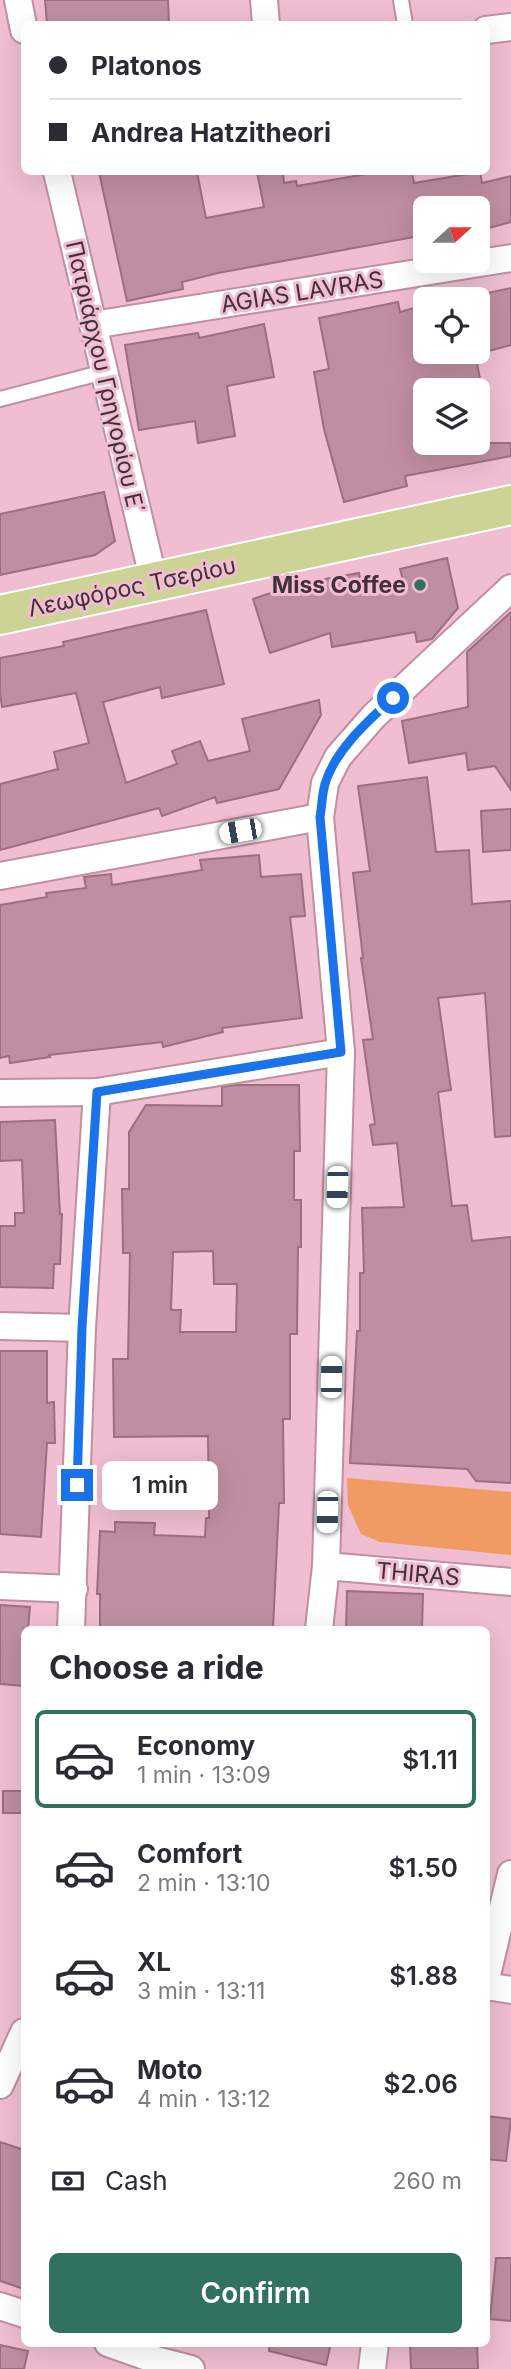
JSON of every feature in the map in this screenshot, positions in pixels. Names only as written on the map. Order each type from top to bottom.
[{"type":"main road","name":"Λεωφόρος Τσερίου","points":[[0,615],[511,505]]},
{"type":"street","points":[[18,0],[22,21]]},
{"type":"street","points":[[264,0],[266,21]]},
{"type":"street","points":[[490,30],[511,27]]},
{"type":"street","name":"Πατριάρχου Γρηγορίου Ε΄","points":[[58,175],[153,582]]},
{"type":"street","name":"AGIAS LAVRAS","points":[[93,325],[511,258]]},
{"type":"street","points":[[319,1626],[326,1566],[341,1052],[320,817],[325,783],[338,757],[374,716],[511,588]]},
{"type":"street","points":[[0,876],[320,817]]},
{"type":"street","points":[[0,1093],[97,1092],[341,1052]]},
{"type":"street","points":[[71,1626],[82,1328],[97,1092]]},
{"type":"street","points":[[0,1326],[82,1328]]},
{"type":"street","name":"THIRAS","points":[[326,1566],[511,1581]]},
{"type":"street","points":[[0,1586],[74,1590]]},
{"type":"street","points":[[490,1962],[511,1874]]},
{"type":"street","points":[[490,1987],[511,1990]]},
{"type":"street","points":[[0,2027],[21,2032]]},
{"type":"street","points":[[0,2085],[21,2040]]},
{"type":"street","points":[[0,2305],[21,2313]]},
{"type":"street","points":[[117,2347],[155,2365],[191,2369]]},
{"type":"street","points":[[372,2369],[375,2347]]},
{"type":"lane","points":[[401,0],[404,21]]},
{"type":"lane","points":[[0,399],[104,372]]},
{"type":"shaded area","points":[[347,1478],[511,1492],[511,1555],[380,1542],[361,1534],[348,1505]]},
{"type":"building","points":[[45,0],[168,0],[169,21],[47,21]]},
{"type":"building","points":[[100,175],[198,175],[206,218],[264,207],[258,175],[283,175],[284,183],[296,181],[297,186],[361,175],[413,175],[414,183],[462,175],[481,175],[482,183],[511,176],[511,222],[490,228],[490,196],[413,196],[413,237],[218,273],[182,282],[183,289],[127,301]]},
{"type":"building","points":[[511,288],[511,345],[490,351],[490,292]]},
{"type":"building","points":[[398,302],[400,312],[413,308],[413,364],[477,364],[480,378],[413,378],[413,455],[490,455],[490,443],[511,443],[511,456],[405,476],[407,486],[344,502],[324,429],[314,372],[329,369],[319,318]]},
{"type":"building","points":[[264,324],[274,377],[227,386],[235,436],[198,443],[195,421],[139,430],[125,345],[198,333],[199,338]]},
{"type":"building","points":[[104,492],[115,541],[95,555],[0,575],[0,514]]},
{"type":"building","points":[[447,558],[458,608],[432,639],[417,642],[415,632],[332,647],[330,633],[270,653],[253,599],[298,584],[359,573],[363,594],[405,588],[400,569]]},
{"type":"building","points":[[206,610],[224,684],[162,698],[160,687],[103,702],[126,783],[177,764],[172,751],[200,741],[208,761],[250,751],[242,719],[319,700],[321,715],[279,789],[217,803],[215,797],[162,816],[159,808],[0,850],[0,784],[58,769],[54,752],[89,743],[76,693],[2,707],[0,658],[64,646],[63,642]]},
{"type":"building","points":[[511,612],[511,790],[495,766],[468,770],[466,753],[409,763],[402,721],[468,707],[467,652]]},
{"type":"building","points":[[427,777],[436,852],[469,850],[472,904],[511,901],[511,1136],[495,1137],[485,993],[438,998],[451,1090],[438,1092],[452,1206],[467,1205],[472,1241],[511,1237],[511,1483],[476,1481],[467,1469],[350,1463],[357,1331],[360,1331],[360,1273],[364,1273],[362,1208],[404,1207],[397,1143],[373,1145],[370,1125],[375,1124],[363,1040],[373,1039],[361,958],[353,873],[370,871],[358,786]]},
{"type":"building","points":[[511,809],[511,850],[483,852],[481,811]]},
{"type":"building","points":[[259,855],[261,877],[301,874],[305,916],[290,917],[302,1018],[222,1028],[223,1032],[163,1047],[162,1042],[49,1055],[50,1057],[10,1063],[9,1056],[0,1058],[0,905],[47,897],[46,893],[86,888],[84,877],[111,874],[112,885],[202,870],[200,860]]},
{"type":"building","points":[[299,1085],[300,1151],[294,1151],[294,1200],[301,1200],[297,1334],[290,1334],[290,1419],[283,1419],[284,1503],[279,1503],[273,1626],[100,1626],[100,1594],[97,1594],[100,1531],[115,1532],[115,1522],[155,1523],[154,1535],[205,1537],[206,1518],[209,1518],[208,1436],[114,1437],[113,1359],[128,1359],[130,1253],[123,1253],[122,1189],[129,1189],[129,1132],[146,1105],[222,1106],[222,1087]],"holes":[[[213,1251],[214,1284],[237,1284],[236,1332],[180,1332],[181,1310],[171,1310],[173,1252]]]},
{"type":"building","points":[[55,1120],[62,1214],[60,1264],[54,1264],[53,1288],[0,1287],[0,1226],[15,1226],[15,1213],[24,1213],[22,1160],[0,1161],[0,1122]]},
{"type":"building","points":[[0,1351],[47,1351],[47,1403],[54,1402],[55,1443],[47,1443],[41,1537],[0,1534]]},
{"type":"building","points":[[347,1591],[423,1594],[422,1626],[346,1626]]},
{"type":"building","points":[[0,1605],[30,1607],[28,1626],[21,1626],[21,1686],[0,1684]]},
{"type":"building","points":[[3,1791],[21,1791],[21,1813],[3,1813]]},
{"type":"building","points":[[490,2116],[511,2119],[506,2161],[490,2159]]},
{"type":"building","points":[[0,2142],[21,2149],[21,2288],[0,2281]]},
{"type":"building","points":[[496,2258],[511,2258],[511,2321],[490,2319]]},
{"type":"building","points":[[0,2345],[28,2351],[24,2369],[0,2369]]},
{"type":"building","points":[[270,2347],[330,2347],[326,2365],[269,2351]]},
{"type":"building","points":[[410,2347],[477,2347],[478,2369],[411,2369]]},
{"type":"place","name":"Miss Coffee","points":[[420,585]]},
{"type":"route","points":[[77,1485],[82,1328],[97,1092],[341,1052],[320,817],[325,783],[338,757],[393,698]]}]
